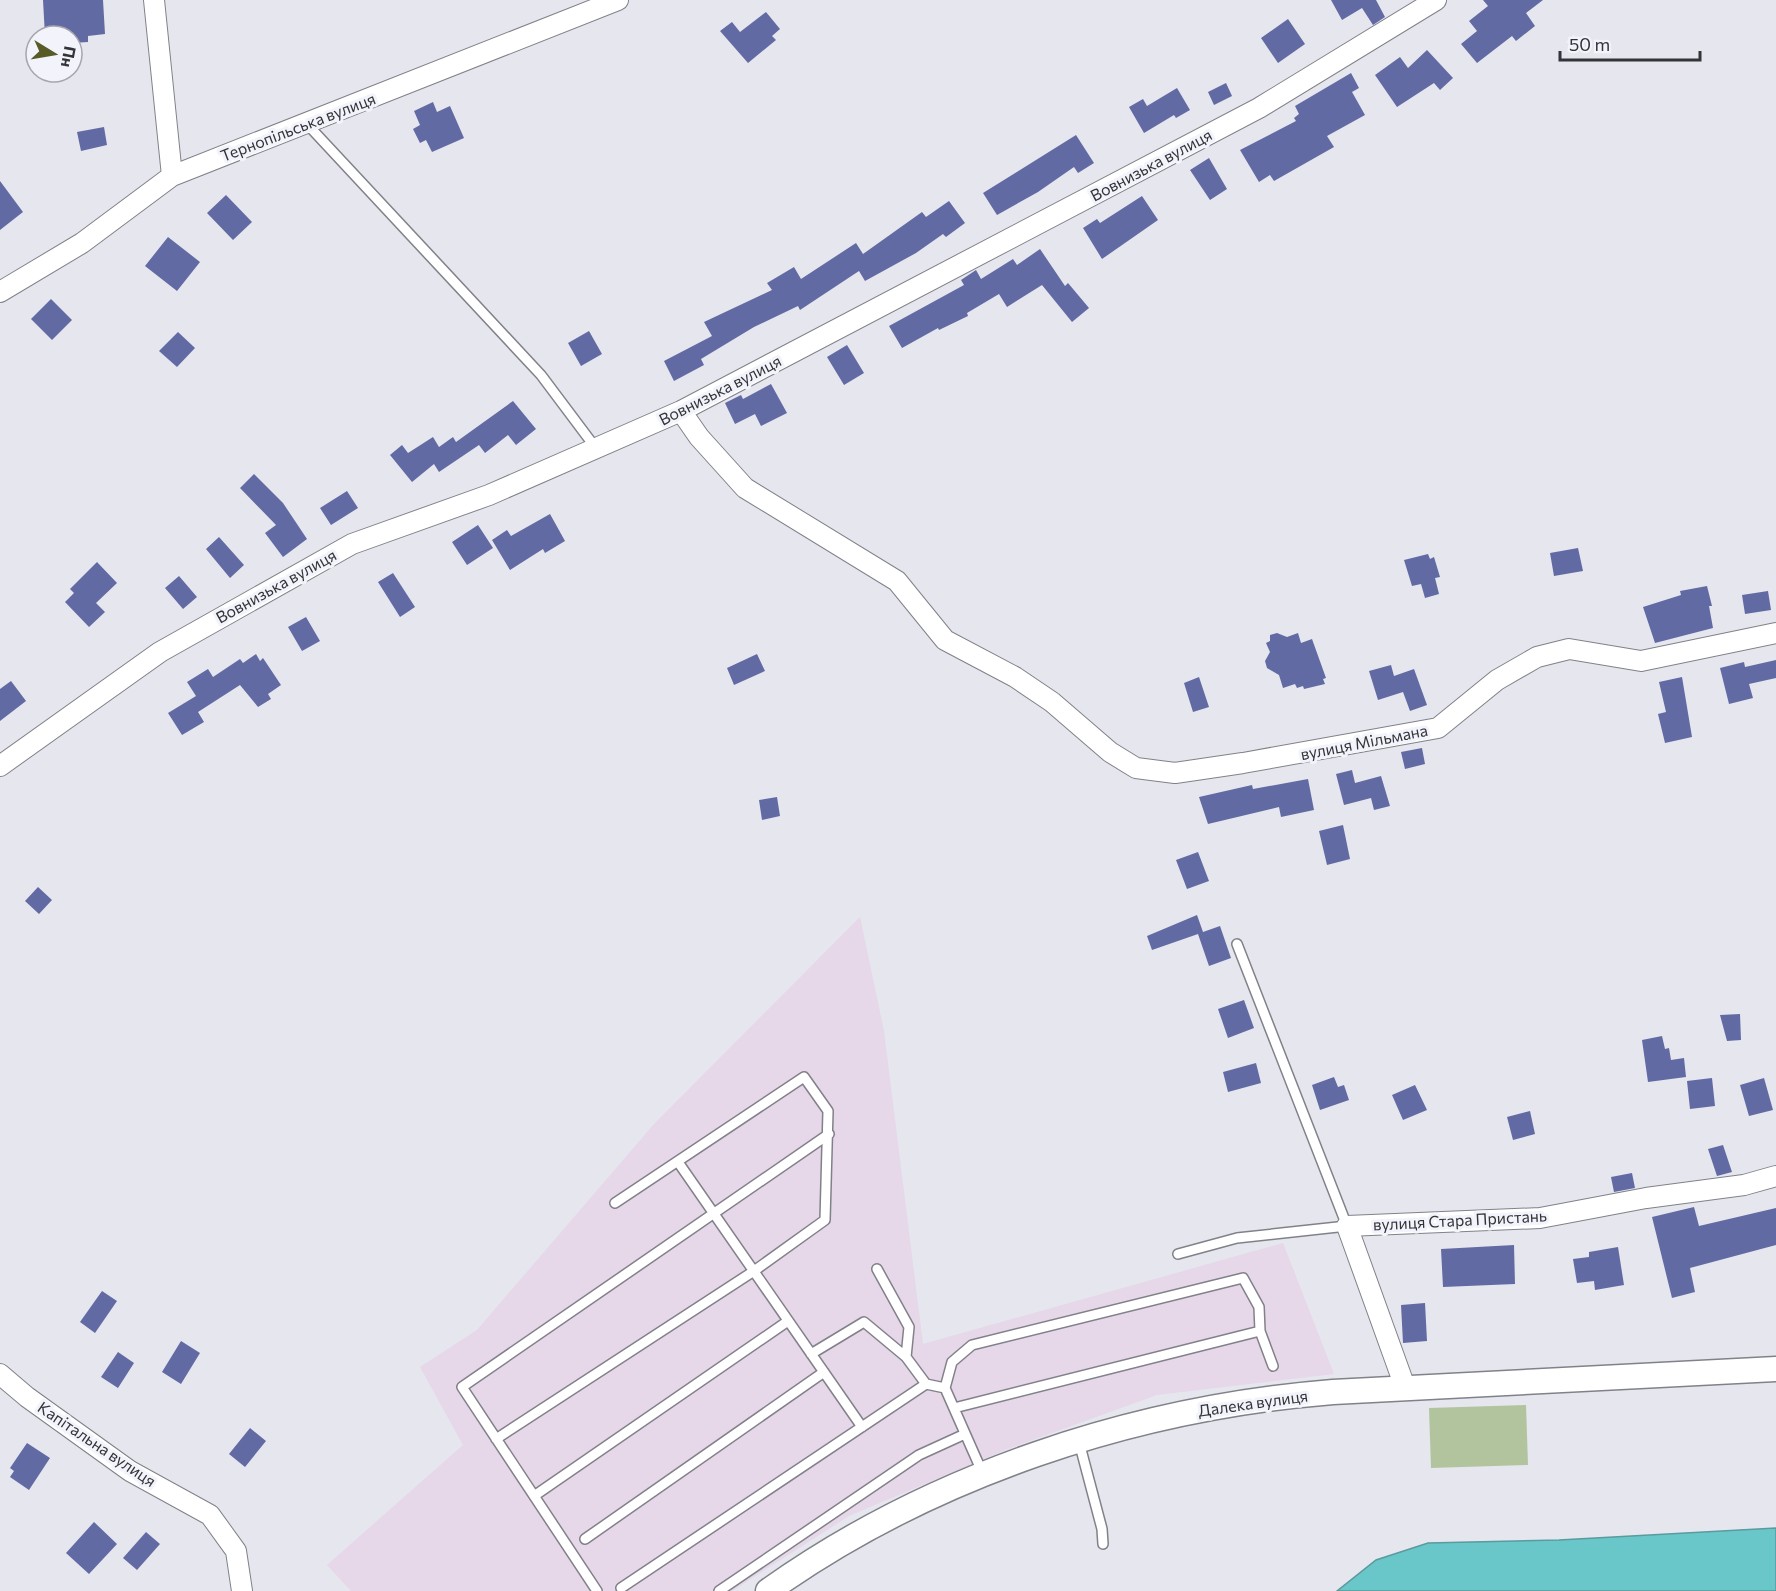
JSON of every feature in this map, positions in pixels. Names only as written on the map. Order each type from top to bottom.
[{"type":"street","points":[[154,0],[172,176]]},
{"type":"street","name":"Тернопільська вулиця","points":[[0,292],[82,243],[172,176],[618,0]]},
{"type":"street","name":"Вовнизька вулиця","points":[[0,766],[160,652],[352,544],[489,495],[681,411],[1259,108],[1436,0]]},
{"type":"street","name":"вулиця Мільмана","points":[[681,411],[699,437],[745,488],[897,581],[945,640],[1015,677],[1052,702],[1110,752],[1136,768],[1175,773],[1364,743],[1438,728],[1497,680],[1537,657],[1569,649],[1641,661],[1776,633]]},
{"type":"street","name":"вулиця Стара Пристань","points":[[1405,1388],[1347,1226],[1540,1218],[1646,1198],[1744,1185],[1776,1176]]},
{"type":"street","name":"Далека вулиця","points":[[768,1591],[869,1528],[983,1474],[1138,1424],[1276,1397],[1776,1369]]},
{"type":"street","name":"Капітальна вулиця","points":[[0,1374],[27,1397],[130,1471],[210,1515],[236,1551],[242,1591]]},
{"type":"lane","points":[[307,124],[541,375],[595,447]]},
{"type":"lane","points":[[1178,1254],[1237,1238],[1347,1226],[1237,944]]},
{"type":"lane","points":[[496,1439],[754,1271],[825,1220],[828,1111],[804,1077],[615,1203]]},
{"type":"lane","points":[[597,1591],[462,1387],[829,1134]]},
{"type":"lane","points":[[678,1162],[862,1427]]},
{"type":"lane","points":[[877,1269],[909,1327],[906,1357]]},
{"type":"lane","points":[[983,1474],[945,1388],[951,1362],[972,1345],[1243,1278],[1259,1307],[1260,1331],[1273,1366]]},
{"type":"lane","points":[[534,1496],[788,1321]]},
{"type":"lane","points":[[811,1354],[864,1322],[906,1357],[926,1384],[945,1388]]},
{"type":"lane","points":[[954,1408],[1260,1331]]},
{"type":"lane","points":[[585,1539],[824,1372]]},
{"type":"lane","points":[[621,1588],[926,1384]]},
{"type":"lane","points":[[719,1591],[919,1455],[965,1434]]},
{"type":"lane","points":[[1079,1442],[1102,1529],[1103,1544]]},
{"type":"shaded area","points":[[860,917],[884,1031],[923,1344],[1283,1243],[1334,1374],[1157,1395],[1005,1450],[849,1516],[732,1591],[351,1591],[327,1565],[463,1445],[420,1367],[477,1330],[654,1124]]},
{"type":"green space","points":[[1526,1405],[1528,1465],[1431,1468],[1429,1408]]},
{"type":"water","points":[[1776,1528],[1776,1591],[1337,1591],[1376,1560],[1428,1543],[1559,1540]]},
{"type":"building","points":[[43,0],[103,0],[105,34],[88,36],[88,42],[84,42],[84,24],[44,24]]},
{"type":"building","points":[[1331,0],[1376,0],[1385,17],[1373,25],[1362,8],[1342,20]]},
{"type":"building","points":[[1483,0],[1543,0],[1526,13],[1535,26],[1516,41],[1512,36],[1477,63],[1461,44],[1477,31],[1469,21],[1488,6]]},
{"type":"building","points":[[766,12],[780,29],[772,36],[776,40],[748,63],[720,31],[732,22],[740,32]]},
{"type":"building","points":[[1288,19],[1305,44],[1278,63],[1261,38]]},
{"type":"building","points":[[1427,50],[1453,78],[1440,90],[1434,83],[1397,107],[1375,75],[1400,57],[1408,68]]},
{"type":"building","points":[[1351,73],[1359,88],[1352,92],[1365,115],[1327,136],[1334,147],[1274,181],[1270,175],[1259,182],[1240,150],[1296,121],[1294,118],[1299,114],[1295,106]]},
{"type":"building","points":[[1226,83],[1232,96],[1214,105],[1208,92]]},
{"type":"building","points":[[1177,88],[1190,110],[1176,118],[1174,115],[1144,133],[1129,107],[1143,99],[1147,106]]},
{"type":"building","points":[[433,102],[437,112],[450,106],[464,138],[432,152],[426,140],[420,143],[413,129],[420,125],[414,111]]},
{"type":"building","points":[[104,127],[107,145],[81,151],[77,132]]},
{"type":"building","points":[[1076,135],[1094,163],[1078,173],[1074,167],[1038,192],[997,215],[983,193]]},
{"type":"building","points":[[1209,158],[1227,189],[1210,200],[1190,170]]},
{"type":"building","points":[[0,181],[23,212],[0,230]]},
{"type":"building","points":[[226,195],[252,222],[233,240],[207,213]]},
{"type":"building","points":[[1142,196],[1158,220],[1102,259],[1083,228],[1097,219],[1100,223]]},
{"type":"building","points":[[949,201],[965,223],[946,237],[943,234],[916,253],[865,281],[859,271],[800,310],[798,306],[754,327],[701,359],[704,365],[674,381],[664,361],[712,336],[704,322],[772,290],[767,283],[794,267],[801,279],[856,243],[863,254],[922,212],[926,217]]},
{"type":"building","points":[[168,237],[200,262],[177,291],[145,266]]},
{"type":"building","points":[[1040,249],[1065,286],[1068,283],[1089,308],[1072,322],[1042,285],[1007,307],[999,294],[967,313],[968,316],[939,330],[938,328],[902,348],[889,326],[964,285],[961,280],[976,270],[981,279],[1013,259],[1017,265]]},
{"type":"building","points":[[51,299],[72,320],[52,340],[31,319]]},
{"type":"building","points":[[589,331],[602,354],[581,366],[568,343]]},
{"type":"building","points":[[178,332],[195,348],[177,367],[159,351]]},
{"type":"building","points":[[847,345],[864,373],[844,385],[827,357]]},
{"type":"building","points":[[771,384],[787,413],[761,426],[755,414],[735,424],[725,403],[741,395],[743,399]]},
{"type":"building","points":[[513,401],[536,429],[516,445],[508,435],[485,453],[479,445],[439,472],[434,464],[412,482],[390,455],[402,445],[408,453],[433,437],[439,447],[453,437],[456,442]]},
{"type":"building","points":[[254,474],[283,503],[307,539],[283,557],[265,533],[276,525],[240,488]]},
{"type":"building","points":[[347,491],[358,508],[331,525],[320,508]]},
{"type":"building","points":[[550,514],[565,541],[545,553],[543,549],[510,570],[492,540],[507,530],[511,536]]},
{"type":"building","points":[[478,525],[493,548],[467,565],[452,542]]},
{"type":"building","points":[[219,537],[244,565],[230,578],[206,549]]},
{"type":"building","points":[[1578,548],[1583,571],[1554,576],[1550,553]]},
{"type":"building","points":[[1428,554],[1430,559],[1434,557],[1440,577],[1435,578],[1439,594],[1425,598],[1421,584],[1412,586],[1404,560]]},
{"type":"building","points":[[97,562],[117,583],[96,603],[105,612],[89,627],[65,602],[74,593],[70,589]]},
{"type":"building","points":[[393,573],[415,607],[400,617],[378,582]]},
{"type":"building","points":[[179,576],[197,597],[183,609],[165,588]]},
{"type":"building","points":[[1707,586],[1712,606],[1709,606],[1713,628],[1655,643],[1643,607],[1681,595],[1680,591]]},
{"type":"building","points":[[1768,591],[1771,610],[1745,614],[1742,595]]},
{"type":"building","points":[[306,617],[320,641],[302,651],[288,627]]},
{"type":"building","points":[[1277,633],[1287,637],[1298,633],[1301,643],[1312,639],[1326,678],[1323,679],[1325,684],[1304,689],[1303,686],[1297,688],[1295,684],[1283,688],[1279,675],[1267,668],[1265,661],[1270,652],[1266,643],[1270,641],[1270,635]]},
{"type":"building","points":[[256,654],[260,661],[263,658],[281,685],[268,694],[271,699],[258,707],[240,685],[198,712],[204,722],[182,735],[168,713],[196,696],[187,682],[208,669],[213,677],[240,659],[243,663]]},
{"type":"building","points":[[757,654],[765,671],[734,685],[727,668]]},
{"type":"building","points":[[1776,660],[1776,678],[1749,684],[1753,698],[1729,704],[1720,668],[1744,662],[1745,667]]},
{"type":"building","points":[[1391,665],[1394,676],[1414,669],[1427,705],[1410,711],[1403,692],[1378,700],[1369,671]]},
{"type":"building","points":[[1199,677],[1209,707],[1193,712],[1184,683]]},
{"type":"building","points":[[1682,677],[1692,737],[1665,743],[1658,714],[1666,712],[1659,682]]},
{"type":"building","points":[[11,681],[26,701],[0,721],[0,689]]},
{"type":"building","points":[[1422,748],[1425,764],[1405,769],[1401,752]]},
{"type":"building","points":[[1352,770],[1355,783],[1381,776],[1390,806],[1374,810],[1371,798],[1344,805],[1336,774]]},
{"type":"building","points":[[1308,779],[1314,810],[1281,817],[1279,807],[1208,824],[1199,797],[1252,785],[1253,789]]},
{"type":"building","points":[[777,797],[780,816],[762,820],[759,800]]},
{"type":"building","points":[[1343,825],[1350,859],[1327,865],[1319,831]]},
{"type":"building","points":[[1198,852],[1209,881],[1187,889],[1176,860]]},
{"type":"building","points":[[38,887],[52,900],[39,914],[25,901]]},
{"type":"building","points":[[1197,915],[1203,932],[1220,926],[1231,958],[1209,966],[1198,934],[1152,950],[1147,936]]},
{"type":"building","points":[[1244,1000],[1254,1028],[1228,1038],[1218,1009]]},
{"type":"building","points":[[1740,1014],[1741,1040],[1727,1041],[1720,1015]]},
{"type":"building","points":[[1662,1036],[1665,1049],[1669,1048],[1671,1060],[1684,1058],[1686,1077],[1648,1082],[1642,1040]]},
{"type":"building","points":[[1256,1063],[1261,1083],[1228,1092],[1223,1072]]},
{"type":"building","points":[[1334,1077],[1338,1087],[1344,1085],[1349,1100],[1320,1110],[1312,1085]]},
{"type":"building","points":[[1712,1078],[1715,1106],[1690,1109],[1687,1081]]},
{"type":"building","points":[[1764,1078],[1773,1110],[1749,1116],[1740,1085]]},
{"type":"building","points":[[1415,1085],[1427,1110],[1403,1120],[1392,1095]]},
{"type":"building","points":[[1530,1111],[1535,1134],[1513,1140],[1507,1117]]},
{"type":"building","points":[[1723,1145],[1732,1172],[1717,1176],[1708,1149]]},
{"type":"building","points":[[1632,1173],[1635,1188],[1614,1192],[1611,1177]]},
{"type":"building","points":[[1694,1207],[1699,1226],[1776,1208],[1776,1245],[1690,1268],[1695,1292],[1672,1298],[1652,1217]]},
{"type":"building","points":[[1514,1245],[1515,1284],[1443,1287],[1441,1249]]},
{"type":"building","points":[[1618,1247],[1624,1285],[1595,1290],[1594,1281],[1577,1283],[1573,1259],[1589,1257],[1589,1252]]},
{"type":"building","points":[[102,1291],[117,1301],[95,1333],[80,1322]]},
{"type":"building","points":[[1425,1303],[1427,1341],[1403,1343],[1401,1305]]},
{"type":"building","points":[[181,1341],[200,1353],[181,1384],[162,1372]]},
{"type":"building","points":[[118,1352],[134,1363],[118,1388],[101,1377]]},
{"type":"building","points":[[250,1428],[266,1441],[245,1467],[229,1454]]},
{"type":"building","points":[[27,1443],[50,1458],[29,1490],[10,1477],[14,1471],[10,1468]]},
{"type":"building","points":[[94,1522],[117,1544],[89,1574],[66,1553]]},
{"type":"building","points":[[146,1532],[160,1544],[137,1570],[123,1558]]}]
